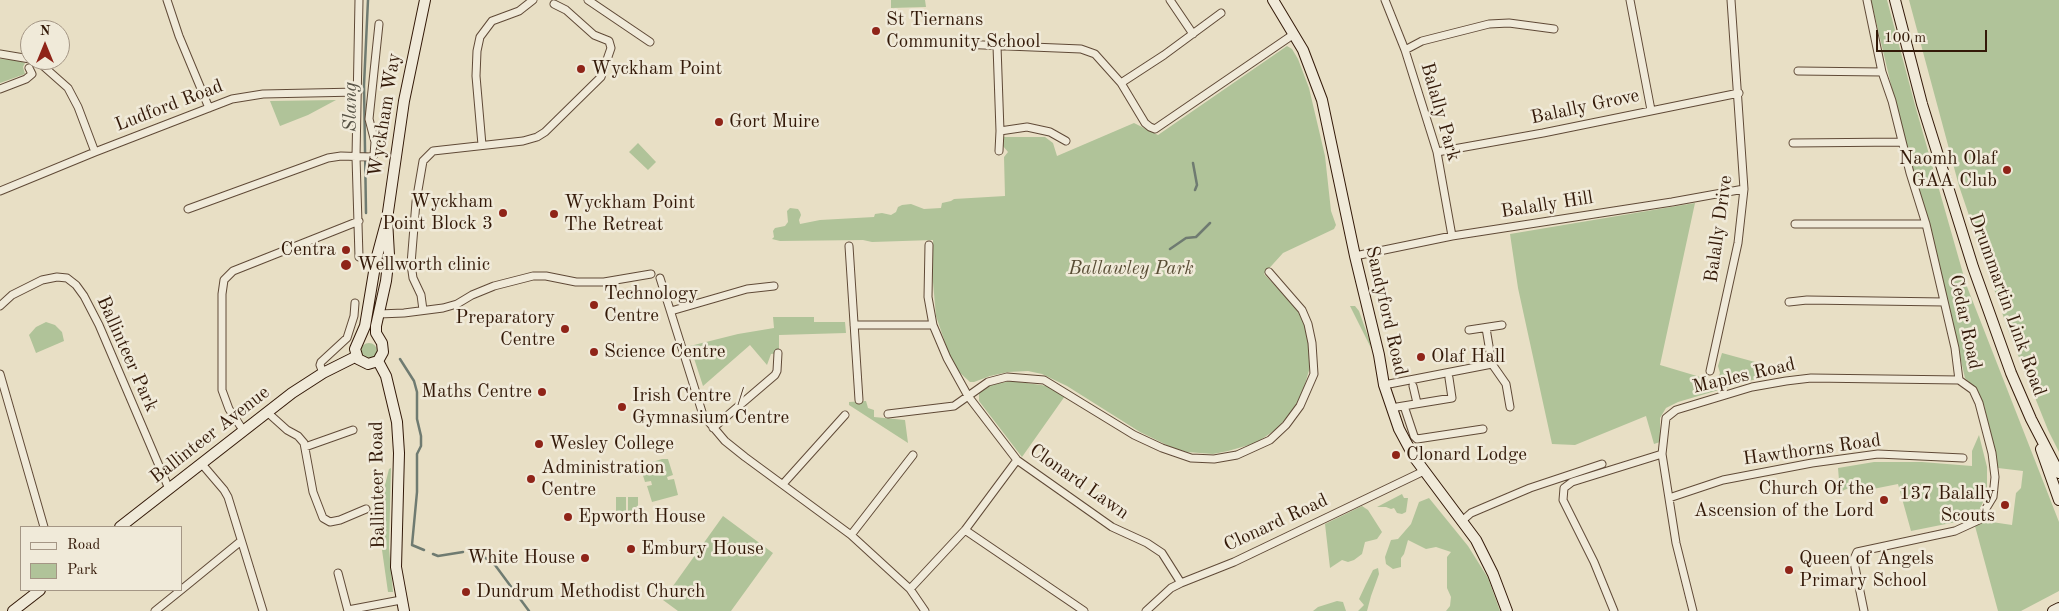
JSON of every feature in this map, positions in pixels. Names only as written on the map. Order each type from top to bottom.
[{"type":"main road","name":"Wyckham Way","points":[[360,340],[365,326],[376,260],[387,219],[404,100],[425,0]]},
{"type":"main road","name":"Wyckham Way","points":[[422,17],[431,0]]},
{"type":"main road","name":"Sandyford Road","points":[[1273,0],[1294,34],[1310,66],[1324,107],[1355,256],[1379,355],[1384,385],[1391,408],[1410,449],[1424,471],[1476,540],[1507,611]]},
{"type":"main road","name":"Drummartin Link Road","points":[[1895,0],[1922,104],[1973,267],[2010,372],[2031,420],[2059,473]]},
{"type":"main road","name":"Wyckham Way","points":[[379,340],[376,326],[389,255],[387,219]]},
{"type":"main road","points":[[370,336],[379,340],[384,352],[378,361],[365,364],[357,356],[356,349],[360,340],[370,336]]},
{"type":"main road","name":"Ballinteer Avenue","points":[[121,526],[292,393],[323,373],[357,356]]},
{"type":"main road","name":"Ballinteer Road","points":[[378,361],[387,381],[397,422],[396,567],[404,611]]},
{"type":"main road","name":"Drummartin Link Road","points":[[2031,420],[2059,500]]},
{"type":"main road","points":[[13,611],[39,591]]},
{"type":"main road","points":[[2053,611],[2059,608]]},
{"type":"street","points":[[167,0],[179,36],[209,108]]},
{"type":"street","points":[[359,0],[358,92],[361,157],[359,257]]},
{"type":"street","points":[[482,145],[476,76],[477,51],[480,37],[492,21],[519,11],[533,0]]},
{"type":"street","points":[[1170,0],[1193,34]]},
{"type":"street","name":"Balally Park","points":[[1385,0],[1405,50],[1437,152],[1452,236]]},
{"type":"street","points":[[1630,0],[1651,110]]},
{"type":"street","name":"Balally Drive","points":[[1710,371],[1738,243],[1744,189],[1739,93],[1731,0]]},
{"type":"street","name":"Cedar Road","points":[[1864,611],[1854,559],[1857,552],[1955,531],[1979,520],[1993,497],[1995,477],[1992,453],[1979,403],[1973,390],[1959,380],[1926,224],[1882,72],[1867,0]]},
{"type":"street","points":[[592,1],[650,42]]},
{"type":"street","points":[[422,310],[421,295],[413,278],[411,264],[416,202],[423,161],[433,151],[537,137],[601,78],[611,48],[609,41],[594,35],[566,10],[554,4]]},
{"type":"street","points":[[1121,83],[1221,13]]},
{"type":"street","points":[[1405,50],[1422,41],[1489,24],[1509,23],[1554,29]]},
{"type":"street","points":[[188,209],[328,158],[341,156],[371,157],[375,152],[375,142],[369,120],[379,24]]},
{"type":"street","points":[[959,44],[1081,49],[1095,54],[1121,83],[1145,123],[1155,128],[1294,34]]},
{"type":"street","points":[[997,46],[999,151]]},
{"type":"street","points":[[0,54],[20,58]]},
{"type":"street","points":[[0,89],[26,79],[32,74],[30,70]]},
{"type":"street","points":[[48,70],[68,88],[95,152]]},
{"type":"street","points":[[1798,71],[1882,72]]},
{"type":"street","name":"Ludford Road","points":[[0,191],[232,99],[263,94],[358,92]]},
{"type":"street","name":"Balally Grove","points":[[1437,152],[1543,133],[1739,93]]},
{"type":"street","points":[[1000,131],[1027,127],[1050,132],[1066,141]]},
{"type":"street","points":[[1793,143],[1902,142]]},
{"type":"street","name":"Balally Hill","points":[[1355,256],[1452,236],[1744,189]]},
{"type":"street","points":[[243,430],[229,409],[222,390],[222,294],[224,280],[233,271],[359,221]]},
{"type":"street","points":[[1795,224],[1926,224]]},
{"type":"street","name":"Clonard Lawn","points":[[929,245],[928,297],[933,325],[947,358],[968,396],[1017,460],[1112,527],[1147,544],[1162,554],[1181,583]]},
{"type":"street","points":[[849,246],[860,400]]},
{"type":"street","points":[[888,414],[954,406],[988,382],[1007,378],[1044,380],[1134,435],[1162,448],[1191,458],[1214,459],[1237,455],[1270,440],[1286,425],[1300,406],[1314,374],[1312,343],[1308,324],[1302,310],[1269,272]]},
{"type":"street","points":[[379,314],[422,310],[457,304],[472,295],[494,286],[533,276],[546,276],[576,282],[604,282],[651,274]]},
{"type":"street","name":"Ballinteer Park","points":[[0,306],[12,295],[42,280],[57,276],[66,278],[76,285],[99,325],[169,488]]},
{"type":"street","points":[[660,278],[703,415],[725,441],[851,535],[910,590],[925,611]]},
{"type":"street","points":[[671,311],[740,290],[774,286]]},
{"type":"street","points":[[1789,302],[1806,300],[1944,302]]},
{"type":"street","points":[[323,373],[320,365],[321,362],[347,338],[354,316],[355,303]]},
{"type":"street","points":[[1469,330],[1502,324]]},
{"type":"street","points":[[854,325],[933,325]]},
{"type":"street","points":[[1486,328],[1492,364],[1506,384],[1510,407]]},
{"type":"street","points":[[714,428],[775,375],[778,353]]},
{"type":"street","points":[[1384,385],[1492,364]]},
{"type":"street","points":[[0,374],[44,526]]},
{"type":"street","points":[[1391,408],[1452,398],[1449,378]]},
{"type":"street","name":"Maples Road","points":[[1693,611],[1676,543],[1662,454],[1666,418],[1676,410],[1752,387],[1811,378],[1959,380]]},
{"type":"street","points":[[1413,386],[1417,403]]},
{"type":"street","points":[[1404,406],[1414,436],[1417,439],[1483,429]]},
{"type":"street","points":[[266,412],[287,430],[298,436],[305,447],[313,492],[323,518],[330,522],[340,520],[366,509]]},
{"type":"street","points":[[783,484],[845,415]]},
{"type":"street","points":[[305,447],[353,430]]},
{"type":"street","points":[[1614,611],[1594,562],[1563,500],[1564,488],[1572,482],[1662,454]]},
{"type":"street","name":"Hawthorns Road","points":[[1669,498],[1723,480],[1878,454],[1963,458]]},
{"type":"street","points":[[851,535],[913,455]]},
{"type":"street","points":[[910,590],[965,530],[1017,460]]},
{"type":"street","points":[[201,463],[224,490],[231,504],[263,611]]},
{"type":"street","points":[[1462,521],[1471,513],[1530,488],[1602,464]]},
{"type":"street","name":"Clonard Road","points":[[1146,611],[1171,588],[1236,560],[1424,471]]},
{"type":"street","points":[[965,530],[1084,611]]},
{"type":"street","points":[[182,589],[241,541]]},
{"type":"street","points":[[338,573],[348,610],[401,600]]},
{"type":"street","points":[[155,611],[180,591]]},
{"type":"green space","points":[[891,0],[925,0],[926,7],[891,8]]},
{"type":"green space","points":[[1871,0],[1887,0],[1966,284],[2059,522],[2059,591],[2021,611],[1998,611],[1975,526],[1985,521],[2012,525],[2016,493],[2021,488],[2023,471],[1998,468],[1984,405],[1976,389],[1965,378],[1938,260],[1901,127]]},
{"type":"green space","name":"Naomh Olaf GAA Club","points":[[1909,0],[2059,0],[2059,452],[2048,430],[2008,330],[1959,186]]},
{"type":"green space","name":"Ballawley Park","points":[[1287,46],[1292,49],[1298,59],[1309,88],[1325,156],[1331,211],[1336,225],[1334,229],[1283,253],[1264,274],[1301,313],[1312,360],[1303,391],[1292,412],[1275,430],[1256,443],[1213,454],[1187,452],[1173,448],[1140,432],[1067,386],[1042,374],[1028,371],[1008,372],[970,382],[958,371],[950,357],[936,316],[932,271],[933,240],[872,242],[863,240],[780,241],[772,239],[775,228],[785,226],[788,222],[787,211],[790,208],[798,209],[800,212],[800,224],[820,220],[874,217],[875,214],[882,213],[891,215],[902,205],[911,204],[924,209],[941,208],[942,203],[954,199],[1005,196],[1004,157],[1008,152],[1003,146],[1004,137],[1045,137],[1053,143],[1057,156],[1134,123],[1158,135]]},
{"type":"green space","points":[[0,59],[20,61],[20,70],[24,70],[25,74],[0,83]]},
{"type":"green space","points":[[336,100],[308,115],[280,126],[270,101]]},
{"type":"green space","points":[[638,143],[656,162],[648,170],[629,152]]},
{"type":"green space","points":[[1695,203],[1660,365],[1717,382],[1720,373],[1718,366],[1722,353],[1755,362],[1756,379],[1678,402],[1666,408],[1660,418],[1660,442],[1654,444],[1646,416],[1575,445],[1552,444],[1518,288],[1510,234]]},
{"type":"green space","points":[[1350,306],[1355,306],[1359,311],[1371,348]]},
{"type":"green space","points":[[773,317],[814,317],[814,322],[845,322],[846,333],[779,335],[779,353],[771,354],[767,365],[750,345],[703,386],[690,346],[738,334],[774,328]]},
{"type":"green space","points":[[46,322],[55,325],[62,332],[64,341],[36,353],[29,335],[36,327]]},
{"type":"green space","points":[[369,343],[377,351],[369,359],[361,351]]},
{"type":"green space","points":[[1012,381],[1048,386],[1065,396],[1022,457],[979,401],[979,393],[982,389],[994,384]]},
{"type":"green space","points":[[866,401],[868,408],[874,410],[874,417],[905,420],[908,443],[849,405],[849,402]]},
{"type":"green space","points":[[1979,435],[1987,467],[1987,493],[1978,513],[1956,522],[1911,531],[1898,484],[1873,489],[1853,486],[1840,492],[1838,468],[1874,462],[1922,462],[1972,466],[1972,451]]},
{"type":"green space","points":[[668,459],[673,475],[667,477],[668,480],[674,479],[678,495],[652,502],[647,486],[652,485],[651,481],[645,482],[640,466]]},
{"type":"green space","points":[[391,468],[389,548],[393,592],[388,592],[378,522],[379,509],[389,469]]},
{"type":"green space","points":[[1402,494],[1404,498],[1408,498],[1406,512],[1402,514],[1397,513],[1394,508],[1377,507]]},
{"type":"green space","points":[[616,497],[626,497],[626,517],[616,517]]},
{"type":"green space","points":[[628,497],[638,497],[638,517],[628,518]]},
{"type":"green space","points":[[1429,498],[1468,546],[1488,578],[1500,611],[1446,611],[1450,606],[1451,597],[1447,588],[1447,557],[1451,552],[1436,547],[1426,549],[1408,540],[1401,558],[1401,567],[1393,569],[1386,564],[1385,557],[1391,540],[1398,539],[1411,524],[1419,502]]},
{"type":"green space","points":[[1362,506],[1368,510],[1382,532],[1377,539],[1365,542],[1362,554],[1354,560],[1348,562],[1342,560],[1330,568],[1325,524]]},
{"type":"green space","points":[[723,516],[773,553],[731,611],[678,611],[663,600]]},
{"type":"green space","points":[[1378,568],[1379,574],[1367,611],[1358,611],[1364,605],[1359,599],[1373,570]]},
{"type":"green space","points":[[1337,601],[1343,602],[1346,611],[1313,611],[1318,607]]},
{"type":"waterway","name":"Slang","points":[[366,213],[364,85],[368,0]]},
{"type":"waterway","points":[[1193,163],[1197,185],[1195,190]]},
{"type":"waterway","points":[[1170,249],[1186,238],[1196,237],[1210,223]]},
{"type":"waterway","name":"Slang","points":[[400,359],[414,381],[417,392],[417,419],[421,446],[417,454],[417,492],[412,545],[424,550]]},
{"type":"waterway","name":"Slang","points":[[471,552],[476,551],[495,565],[529,611]]},
{"type":"waterway","name":"Slang","points":[[433,554],[438,556],[463,552]]},
{"type":"place","name":"St Tiernans Community School","points":[[876,31]]},
{"type":"place","name":"Wyckham Point","points":[[581,69]]},
{"type":"place","name":"Gort Muire","points":[[719,122]]},
{"type":"place","name":"Naomh Olaf GAA Club","points":[[2007,170]]},
{"type":"place","name":"Wyckham Point Block 3","points":[[503,213]]},
{"type":"place","name":"Wyckham Point The Retreat","points":[[554,214]]},
{"type":"place","name":"Centra","points":[[346,250]]},
{"type":"place","name":"Wellworth clinic","points":[[346,265]]},
{"type":"place","name":"Technology Centre","points":[[594,305]]},
{"type":"place","name":"Preparatory Centre","points":[[565,329]]},
{"type":"place","name":"Science Centre","points":[[594,352]]},
{"type":"place","name":"Olaf Hall","points":[[1421,357]]},
{"type":"place","name":"Maths Centre","points":[[542,392]]},
{"type":"place","name":"Irish Centre / Gymnasium Centre","points":[[622,407]]},
{"type":"place","name":"Wesley College","points":[[539,444]]},
{"type":"place","name":"Clonard Lodge","points":[[1396,455]]},
{"type":"place","name":"Administration Centre","points":[[531,479]]},
{"type":"place","name":"Church Of the Ascension of the Lord","points":[[1884,500]]},
{"type":"place","name":"137 Balally Scouts","points":[[2005,505]]},
{"type":"place","name":"Epworth House","points":[[568,517]]},
{"type":"place","name":"Embury House","points":[[631,549]]},
{"type":"place","name":"White House","points":[[585,558]]},
{"type":"place","name":"Queen of Angels Primary School","points":[[1789,570]]},
{"type":"place","name":"Dundrum Methodist Church","points":[[466,592]]}]
